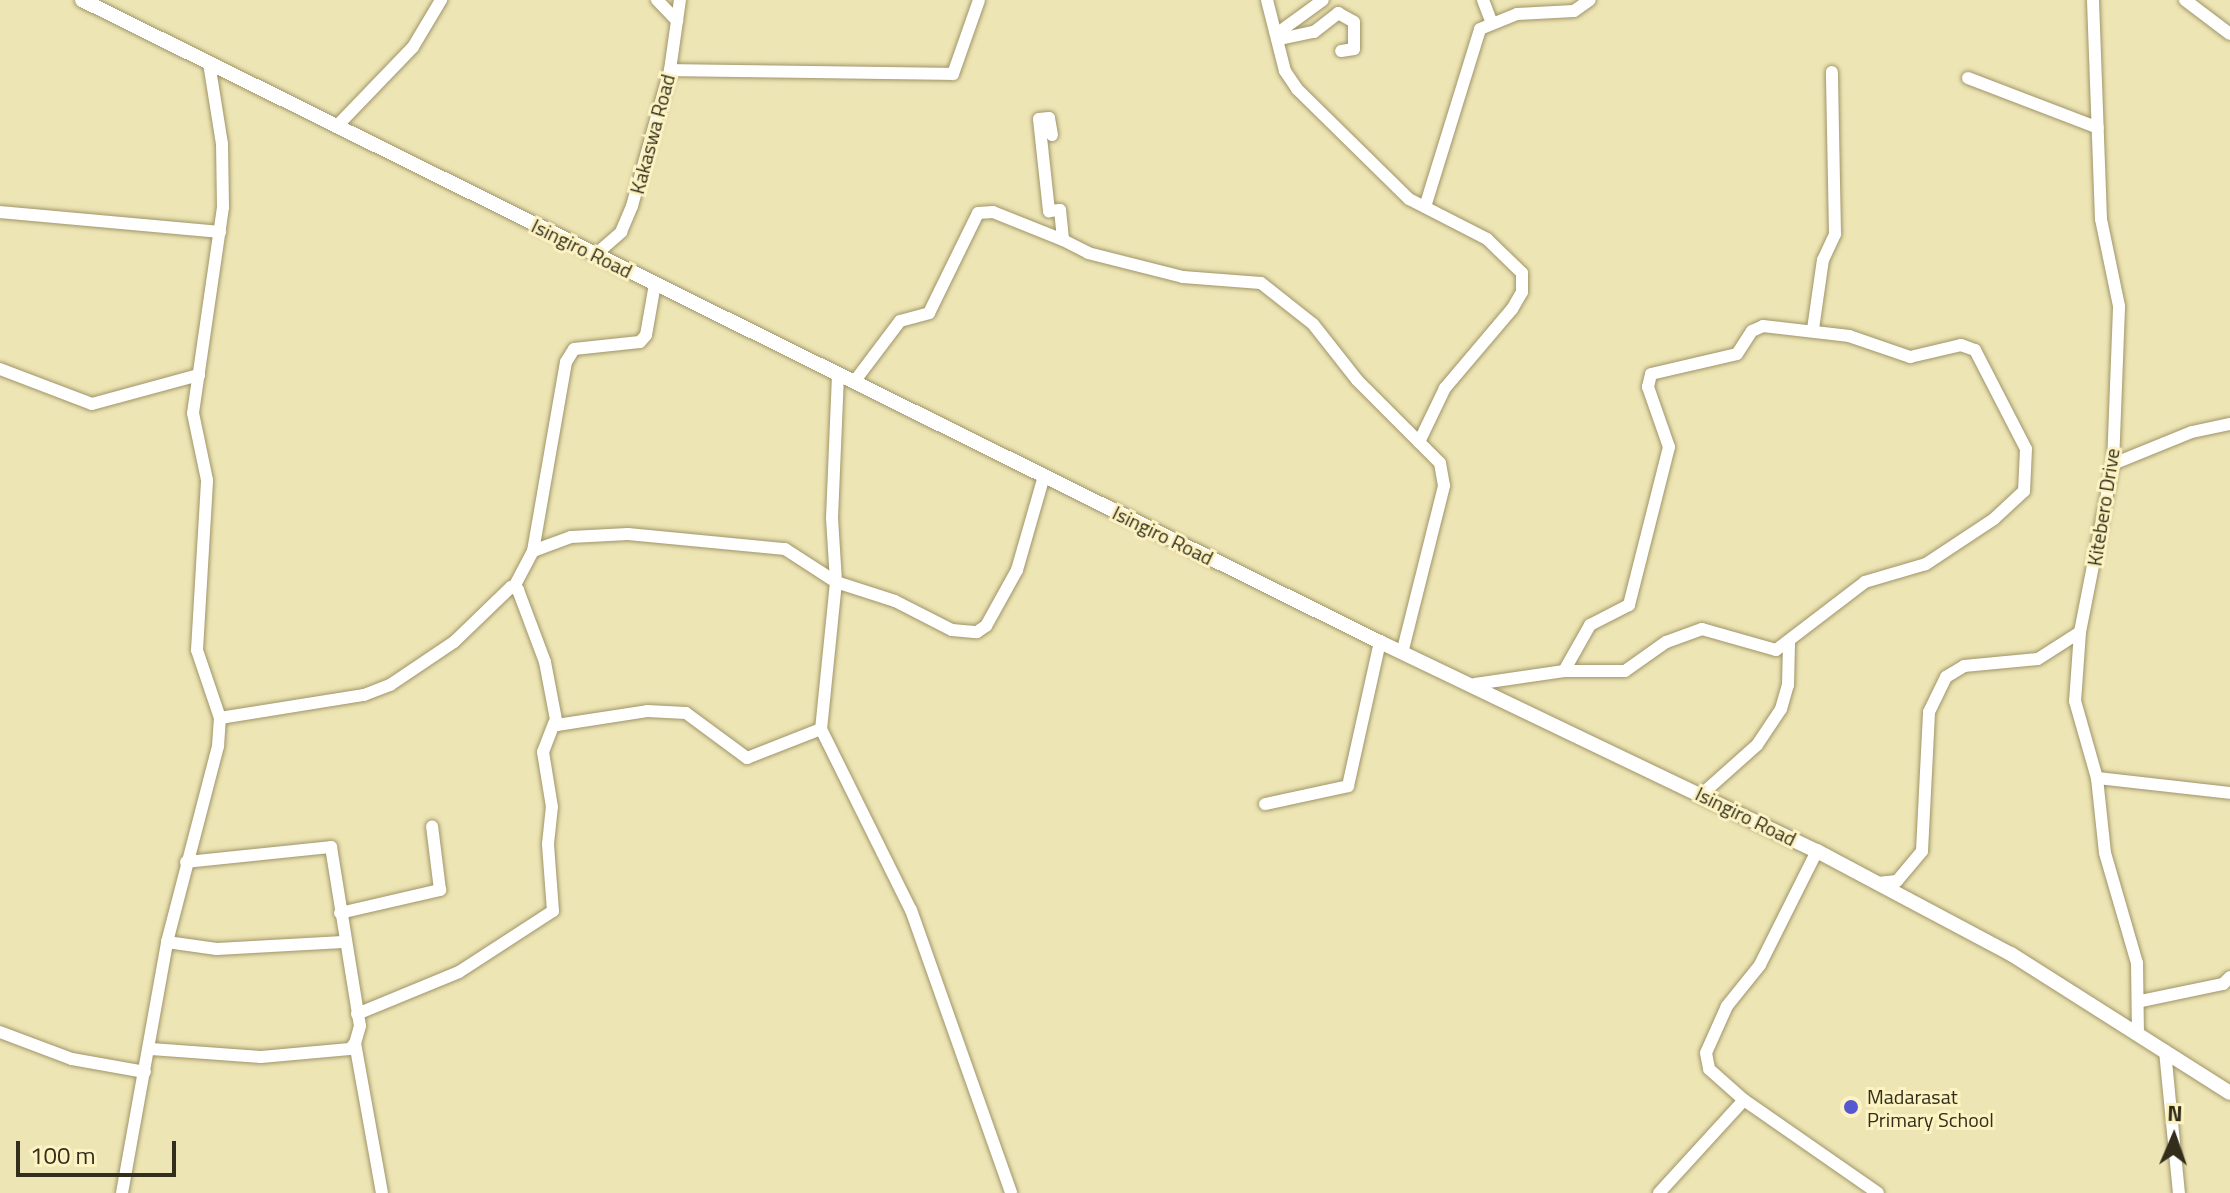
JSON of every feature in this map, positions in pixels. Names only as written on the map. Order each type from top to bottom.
[{"type":"main road","name":"Isingiro Road","points":[[82,0],[1402,653],[1475,684],[1817,851],[2138,1031],[2230,1093]]},
{"type":"street","points":[[336,127],[413,47],[441,0]]},
{"type":"street","points":[[657,0],[677,21]]},
{"type":"street","name":"Kakaswa Road","points":[[595,255],[627,220],[670,70],[680,0]]},
{"type":"street","points":[[670,70],[949,75],[956,71],[979,0]]},
{"type":"street","points":[[1267,0],[1289,80],[1400,191],[1487,239],[1517,265],[1524,282],[1498,327],[1445,388],[1419,442]]},
{"type":"street","points":[[1279,35],[1323,0]]},
{"type":"street","points":[[1483,0],[1491,21]]},
{"type":"street","points":[[1425,207],[1476,36],[1491,21],[1517,14],[1567,13],[1590,0]]},
{"type":"street","name":"Kitebero Drive","points":[[2093,0],[2101,219],[2119,306],[2113,464],[2080,632],[2075,701],[2097,778],[2099,827],[2132,941],[2141,1001],[2138,1031]]},
{"type":"street","points":[[2185,0],[2230,34]]},
{"type":"street","points":[[1279,35],[1314,32],[1338,13],[1354,22],[1354,49],[1341,51]]},
{"type":"street","points":[[122,1193],[151,1049],[167,942],[180,905],[186,862],[210,788],[220,718],[197,650],[207,480],[193,413],[220,232],[222,144],[209,63]]},
{"type":"street","points":[[1813,329],[1823,260],[1835,234],[1832,72]]},
{"type":"street","points":[[1968,78],[2098,128]]},
{"type":"street","points":[[1052,135],[1049,118],[1039,119],[1049,211],[1060,210],[1063,240]]},
{"type":"street","points":[[0,212],[220,232]]},
{"type":"street","points":[[854,382],[900,321],[929,313],[978,213],[993,212],[1088,253],[1183,277],[1261,283],[1313,324],[1357,380],[1440,463],[1444,486],[1402,653]]},
{"type":"street","points":[[220,718],[350,698],[390,685],[454,642],[497,596],[514,587],[533,551],[570,353],[640,342],[646,335],[655,284]]},
{"type":"street","points":[[1475,684],[1564,671],[1625,671],[1666,642],[1702,629],[1770,651],[1789,643],[1865,582],[1926,564],[1994,519],[2024,491],[2028,464],[2023,436],[1975,350],[1961,345],[1910,357],[1813,329],[1763,326],[1752,331],[1737,354],[1651,374],[1648,387],[1669,447],[1634,595],[1621,611],[1590,625],[1564,671]]},
{"type":"street","points":[[0,369],[92,404],[199,375]]},
{"type":"street","points":[[838,375],[832,518],[836,582],[821,729],[911,910],[1011,1193]]},
{"type":"street","points":[[2113,464],[2192,432],[2230,424]]},
{"type":"street","points":[[533,551],[571,537],[686,538],[785,549],[836,582],[895,601],[952,630],[977,632],[986,626],[1017,570],[1044,476]]},
{"type":"street","points":[[357,1014],[459,972],[553,911],[548,844],[552,807],[543,752],[554,723],[545,662],[514,587]]},
{"type":"street","points":[[1878,883],[1897,881],[1922,851],[1929,712],[1946,677],[1964,666],[2038,659],[2080,632]]},
{"type":"street","points":[[1265,804],[1348,786],[1380,642]]},
{"type":"street","points":[[1702,794],[1757,745],[1781,709],[1788,685],[1789,643]]},
{"type":"street","points":[[554,723],[647,711],[686,713],[747,758],[821,729]]},
{"type":"street","points":[[2097,778],[2230,793]]},
{"type":"street","points":[[340,913],[439,891],[432,826]]},
{"type":"street","points":[[186,862],[328,845],[357,1014],[355,1043],[382,1193]]},
{"type":"street","points":[[1817,851],[1760,965],[1727,1006],[1706,1053],[1709,1069],[1744,1100],[1878,1193]]},
{"type":"street","points":[[167,942],[255,949],[343,942]]},
{"type":"street","points":[[2141,1001],[2223,984],[2230,977]]},
{"type":"street","points":[[0,1032],[72,1059],[145,1072]]},
{"type":"street","points":[[151,1049],[261,1057],[350,1049],[355,1043]]},
{"type":"street","points":[[2165,1051],[2179,1193]]},
{"type":"street","points":[[1659,1193],[1744,1100]]},
{"type":"place","name":"Madarasat Primary School","points":[[1851,1107]]}]
